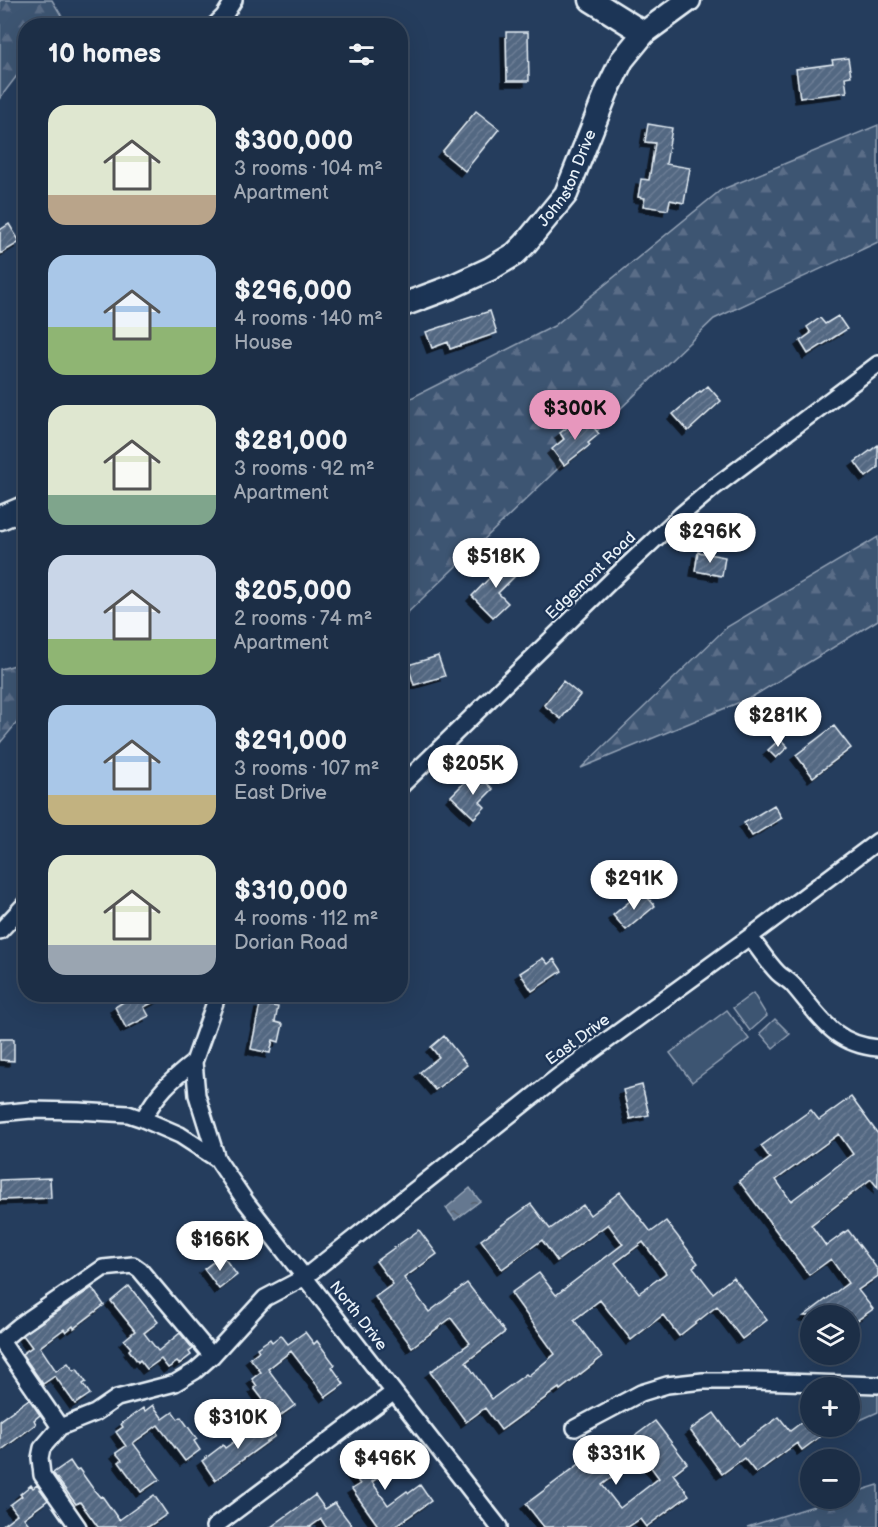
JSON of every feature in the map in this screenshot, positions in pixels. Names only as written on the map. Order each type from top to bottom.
[{"type":"street","points":[[222,18],[234,0]]},
{"type":"street","points":[[591,0],[644,33]]},
{"type":"street","name":"Johnston Drive","points":[[408,303],[490,269],[515,254],[525,244],[566,194],[622,60],[644,33],[689,0]]},
{"type":"street","name":"Edgemont Road","points":[[408,779],[681,515],[713,488],[878,364]]},
{"type":"street","points":[[0,518],[18,510]]},
{"type":"street","name":"East Drive","points":[[60,1427],[95,1413],[117,1398],[175,1383],[195,1371],[212,1356],[265,1298],[305,1277],[564,1071],[878,841]]},
{"type":"street","points":[[0,931],[18,912]]},
{"type":"street","points":[[755,933],[787,969],[791,983],[828,1028],[847,1041],[864,1047],[878,1048]]},
{"type":"street","points":[[215,1002],[194,1062],[197,1095],[217,1159]]},
{"type":"street","points":[[143,1119],[156,1096],[194,1062]]},
{"type":"street","name":"North Drive","points":[[0,1113],[31,1110],[128,1114],[180,1135],[217,1159],[246,1202],[499,1527]]},
{"type":"street","points":[[78,1527],[42,1475],[40,1458],[42,1448],[60,1427],[2,1341],[19,1326],[103,1268],[133,1266],[140,1270],[212,1356]]},
{"type":"street","points":[[575,1428],[641,1393],[667,1385],[703,1381],[754,1380],[878,1385]]},
{"type":"street","points":[[214,1527],[394,1392]]},
{"type":"green space","points":[[0,0],[52,0],[63,18],[18,18],[18,74],[0,98]]},
{"type":"green space","points":[[878,125],[878,242],[714,319],[408,612],[408,399],[554,326],[721,190]]},
{"type":"green space","points":[[878,537],[878,620],[752,697],[581,768],[727,627]]},
{"type":"green space","points":[[18,664],[18,721],[0,743],[0,669]]},
{"type":"green space","points":[[753,993],[767,1016],[750,1031],[733,1008]]},
{"type":"green space","points":[[727,1010],[749,1039],[692,1082],[670,1053]]},
{"type":"green space","points":[[775,1019],[790,1034],[773,1048],[760,1033]]},
{"type":"green space","points":[[878,1391],[878,1412],[860,1420],[860,1392]]},
{"type":"green space","points":[[878,1485],[878,1527],[747,1527],[804,1509],[860,1509],[860,1491]]},
{"type":"water","points":[[470,1188],[480,1201],[455,1220],[446,1208]]},
{"type":"building","points":[[506,32],[528,32],[529,81],[507,81]]},
{"type":"building","points":[[848,58],[851,76],[845,77],[847,92],[800,98],[796,69],[833,64],[832,60]]},
{"type":"building","points":[[476,111],[499,129],[465,171],[442,152]]},
{"type":"building","points":[[648,124],[672,128],[666,164],[690,168],[684,203],[670,200],[668,210],[643,206],[645,198],[638,197],[641,179],[649,180],[655,143],[645,142]]},
{"type":"building","points":[[9,224],[18,239],[18,243],[0,254],[0,230]]},
{"type":"building","points":[[490,311],[497,333],[450,349],[448,342],[432,348],[426,332]]},
{"type":"building","points":[[838,316],[847,329],[808,354],[800,341],[811,333],[807,327],[820,318],[825,324]]},
{"type":"building","points":[[708,386],[721,401],[688,431],[673,414]]},
{"type":"building","points":[[588,420],[599,434],[588,443],[590,445],[564,465],[552,449],[564,439],[560,433],[573,423],[577,428]]},
{"type":"building","points":[[878,445],[878,468],[866,477],[855,462]]},
{"type":"building","points":[[698,552],[725,557],[722,576],[695,571]]},
{"type":"building","points":[[507,560],[519,572],[498,593],[508,603],[493,617],[472,596]]},
{"type":"building","points":[[438,656],[445,676],[414,685],[408,665]]},
{"type":"building","points":[[563,681],[580,695],[561,719],[544,705]]},
{"type":"building","points":[[834,726],[851,748],[813,777],[796,755]]},
{"type":"building","points":[[780,739],[788,747],[776,758],[768,750]]},
{"type":"building","points":[[478,775],[493,789],[480,802],[485,807],[474,818],[451,796],[466,781],[469,784]]},
{"type":"building","points":[[774,805],[782,818],[752,836],[744,823]]},
{"type":"building","points":[[642,891],[655,906],[626,930],[613,915]]},
{"type":"building","points":[[543,958],[548,964],[554,959],[562,971],[532,991],[520,973]]},
{"type":"building","points":[[123,1002],[154,1002],[144,1007],[149,1016],[126,1028],[115,1007]]},
{"type":"building","points":[[260,1004],[278,1007],[275,1022],[283,1024],[279,1042],[273,1040],[270,1053],[251,1049]]},
{"type":"building","points":[[444,1036],[467,1065],[435,1090],[420,1072],[439,1057],[431,1047]]},
{"type":"building","points":[[0,1039],[14,1039],[14,1061],[0,1060]]},
{"type":"building","points":[[642,1085],[649,1115],[630,1119],[623,1090]]},
{"type":"building","points":[[851,1097],[878,1134],[878,1188],[871,1179],[811,1225],[826,1246],[848,1230],[878,1270],[878,1276],[858,1290],[873,1309],[860,1318],[860,1305],[819,1305],[848,1283],[831,1259],[809,1275],[739,1181],[770,1158],[761,1146],[811,1110],[819,1120]],"holes":[[[839,1134],[853,1154],[791,1201],[776,1180]]]},
{"type":"building","points":[[50,1178],[51,1198],[0,1200],[0,1180]]},
{"type":"building","points":[[620,1192],[651,1232],[666,1221],[698,1263],[693,1267],[713,1293],[733,1277],[767,1320],[742,1339],[717,1306],[679,1336],[663,1315],[631,1340],[600,1300],[574,1320],[602,1357],[560,1390],[559,1388],[501,1430],[485,1408],[466,1422],[430,1372],[470,1343],[451,1318],[412,1347],[375,1297],[393,1284],[376,1261],[419,1230],[437,1254],[404,1278],[429,1312],[467,1283],[505,1332],[466,1362],[492,1399],[526,1374],[528,1376],[555,1354],[511,1293],[539,1273],[556,1295],[623,1244],[608,1224],[557,1261],[542,1240],[502,1269],[481,1240],[531,1204],[550,1229],[583,1205],[590,1215]],"holes":[[[643,1242],[666,1273],[639,1293],[615,1263]]]},
{"type":"building","points":[[222,1255],[237,1275],[219,1289],[204,1269]]},
{"type":"building","points":[[129,1286],[158,1322],[144,1333],[158,1351],[180,1333],[193,1349],[189,1352],[191,1355],[179,1364],[177,1362],[168,1368],[161,1359],[147,1369],[140,1360],[138,1362],[124,1340],[135,1331],[111,1301]]},
{"type":"building","points":[[92,1288],[104,1305],[74,1328],[73,1326],[66,1332],[64,1329],[40,1347],[56,1371],[68,1363],[74,1371],[77,1369],[86,1382],[83,1384],[90,1394],[75,1404],[55,1376],[43,1384],[22,1354],[32,1347],[23,1335]]},
{"type":"building","points":[[305,1332],[314,1344],[317,1341],[335,1365],[332,1367],[344,1384],[326,1397],[291,1351],[268,1369],[295,1405],[277,1418],[254,1388],[257,1386],[252,1379],[261,1372],[250,1358],[259,1351],[257,1348],[270,1339],[272,1342],[281,1335],[288,1344]]},
{"type":"building","points":[[29,1399],[40,1415],[34,1420],[36,1424],[0,1451],[0,1420]]},
{"type":"building","points":[[153,1405],[163,1419],[173,1412],[178,1419],[181,1417],[197,1439],[194,1441],[200,1450],[185,1461],[158,1425],[133,1443],[160,1479],[141,1492],[119,1462],[122,1460],[116,1453],[126,1446],[116,1432],[123,1427],[121,1424],[143,1408],[145,1411]]},
{"type":"building","points":[[714,1413],[738,1446],[779,1417],[790,1431],[800,1424],[800,1437],[819,1437],[803,1449],[797,1443],[756,1473],[744,1458],[722,1474],[690,1430]]},
{"type":"building","points":[[264,1420],[275,1436],[215,1480],[202,1461],[223,1445],[225,1448],[242,1436],[241,1433],[254,1424],[256,1426]]},
{"type":"building","points":[[655,1421],[687,1463],[673,1474],[689,1495],[646,1527],[640,1519],[628,1527],[544,1527],[526,1504],[610,1441],[616,1450]],"holes":[[[642,1455],[659,1478],[620,1508],[602,1485]]]},
{"type":"building","points":[[389,1443],[400,1459],[372,1482],[388,1505],[407,1491],[409,1493],[420,1485],[431,1501],[394,1527],[379,1527],[352,1489],[360,1484],[350,1470]]},
{"type":"building","points":[[70,1461],[100,1497],[102,1496],[119,1520],[154,1495],[167,1514],[148,1527],[98,1527],[80,1502],[76,1504],[53,1473]]},
{"type":"building","points":[[31,1485],[33,1488],[37,1485],[48,1500],[24,1518],[31,1527],[0,1527],[17,1514],[10,1505]]},
{"type":"building","points":[[315,1495],[325,1509],[335,1503],[353,1527],[326,1527],[321,1519],[310,1527],[271,1527]]}]
